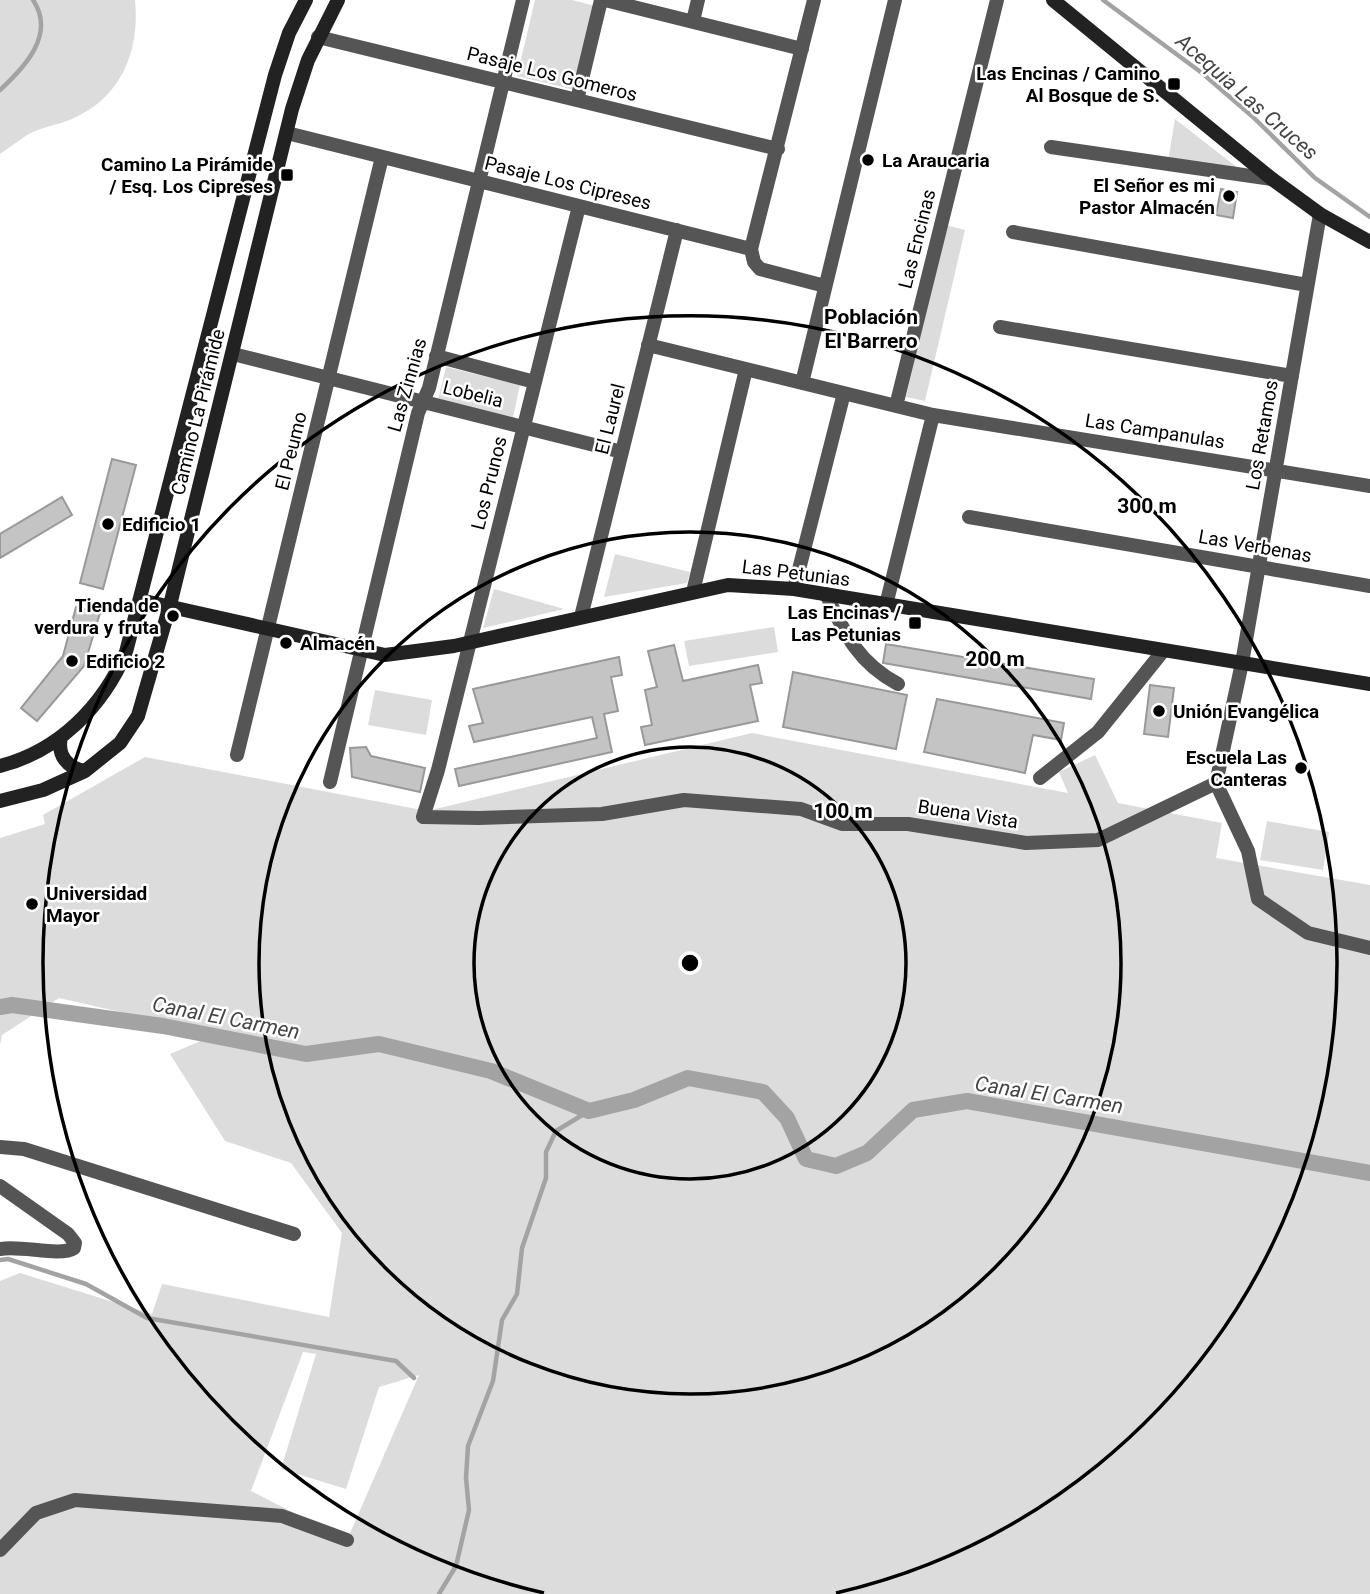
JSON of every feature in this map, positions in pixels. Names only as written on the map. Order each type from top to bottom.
[{"type":"street","name":"Camino La Pirámide","points":[[0,766],[61,737],[89,713],[111,684],[126,652],[275,75],[289,33],[306,0]]},
{"type":"street","name":"Camino La Pirámide","points":[[0,801],[43,790],[85,771],[120,743],[138,716],[170,606],[299,84],[318,37],[338,0]]},
{"type":"street","name":"Las Zinnias","points":[[330,782],[523,0]]},
{"type":"street","points":[[577,100],[603,0],[802,48]]},
{"type":"street","points":[[693,22],[698,0]]},
{"type":"street","points":[[814,0],[751,249],[760,270],[825,286]]},
{"type":"street","points":[[802,383],[895,0]]},
{"type":"street","name":"Las Encinas","points":[[895,405],[997,0]]},
{"type":"street","points":[[1053,0],[1272,179],[1320,214],[1370,242]]},
{"type":"street","name":"Pasaje Los Gomeros","points":[[318,37],[778,149]]},
{"type":"street","name":"Pasaje Los Cipreses","points":[[287,133],[751,249]]},
{"type":"street","points":[[1051,148],[1272,179]]},
{"type":"street","name":"El Peumo","points":[[237,755],[382,157]]},
{"type":"street","name":"Los Prunos","points":[[438,770],[579,206]]},
{"type":"street","name":"Los Retamos","points":[[1242,663],[1320,214]]},
{"type":"street","name":"El Laurel","points":[[581,617],[677,230]]},
{"type":"street","points":[[1013,232],[1307,285]]},
{"type":"street","points":[[999,327],[1292,376]]},
{"type":"street","name":"Las Campanulas","points":[[648,345],[933,415],[1370,486]]},
{"type":"street","name":"Lobelia","points":[[233,354],[622,452]]},
{"type":"street","name":"Lobelia","points":[[436,356],[535,382]]},
{"type":"street","points":[[693,592],[746,369]]},
{"type":"street","points":[[794,589],[844,393]]},
{"type":"street","points":[[886,605],[933,415]]},
{"type":"street","name":"Las Verbenas","points":[[969,517],[1370,586]]},
{"type":"street","name":"Las Petunias","points":[[140,600],[385,654],[454,646],[470,640],[741,584],[826,594],[1370,684]]},
{"type":"street","points":[[826,594],[844,633],[861,656],[875,672],[898,684]]},
{"type":"street","points":[[1040,778],[1098,732],[1163,651]]},
{"type":"street","points":[[1242,663],[1216,783],[1248,851],[1258,899],[1308,933],[1370,948]]},
{"type":"street","points":[[61,737],[63,758],[72,767],[85,771]]},
{"type":"street","name":"Buena Vista","points":[[438,770],[423,817],[602,814],[684,800],[801,809],[842,824],[908,824],[1026,843],[1098,841],[1216,783]]},
{"type":"street","points":[[0,1147],[24,1149],[294,1234]]},
{"type":"street","points":[[0,1186],[68,1234],[75,1244],[74,1248],[64,1252],[28,1247],[0,1249]]},
{"type":"street","points":[[0,1550],[36,1513],[75,1500],[282,1516],[347,1540]]},
{"type":"shaded area","points":[[0,0],[135,0],[136,19],[130,54],[124,70],[104,99],[72,119],[27,135],[0,154]]},
{"type":"shaded area","points":[[535,0],[572,0],[595,6],[575,90],[517,76]]},
{"type":"shaded area","points":[[1175,119],[1243,172],[1168,161]]},
{"type":"shaded area","points":[[946,225],[965,230],[925,401],[906,397]]},
{"type":"shaded area","points":[[446,367],[520,385],[513,417],[438,400]]},
{"type":"shaded area","points":[[615,554],[690,572],[687,583],[604,597]]},
{"type":"shaded area","points":[[494,589],[564,609],[483,628]]},
{"type":"shaded area","points":[[774,627],[778,652],[689,666],[684,641]]},
{"type":"shaded area","points":[[375,690],[432,700],[426,735],[368,725]]},
{"type":"shaded area","points":[[752,733],[1068,793],[1059,772],[1095,755],[1118,803],[1222,823],[1216,858],[1370,885],[1370,1594],[0,1594],[0,1281],[20,1273],[152,1314],[162,1284],[329,1317],[342,1233],[291,1163],[225,1141],[170,1054],[217,1034],[59,998],[2,1035],[0,1045],[0,838],[45,824],[43,815],[145,757],[427,811]],"holes":[[[303,1352],[316,1354],[281,1469],[346,1489],[379,1387],[419,1375],[347,1540],[251,1491]]]},
{"type":"shaded area","points":[[1267,821],[1329,832],[1323,870],[1260,860]]},
{"type":"building","points":[[1221,189],[1237,192],[1233,218],[1216,215]]},
{"type":"building","name":"Edificio 1","points":[[112,459],[136,465],[103,589],[80,583]]},
{"type":"building","points":[[62,497],[72,515],[0,558],[0,534]]},
{"type":"building","name":"Edificio 2","points":[[76,607],[100,613],[84,666],[37,721],[21,708],[63,656]]},
{"type":"building","points":[[886,644],[1094,679],[1091,699],[883,663]]},
{"type":"building","points":[[674,645],[683,681],[758,665],[762,683],[750,685],[758,721],[645,745],[641,727],[652,725],[645,690],[657,687],[648,651]]},
{"type":"building","points":[[619,657],[622,675],[611,677],[618,711],[604,714],[612,752],[459,786],[455,769],[597,738],[592,717],[474,742],[469,726],[483,723],[473,689]]},
{"type":"building","points":[[793,672],[907,695],[896,749],[783,727]]},
{"type":"building","name":"Unión Evangélica","points":[[1150,685],[1174,688],[1168,737],[1144,734]]},
{"type":"building","points":[[937,699],[1064,723],[1061,740],[1033,735],[1025,773],[924,752]]},
{"type":"building","points":[[366,747],[371,756],[425,768],[420,792],[352,777],[350,748]]},
{"type":"waterway","points":[[0,90],[19,71],[39,37],[41,25],[33,0]]},
{"type":"waterway","name":"Acequia Las Cruces","points":[[1103,0],[1202,73],[1253,117],[1315,178],[1370,217]]},
{"type":"waterway","name":"Canal El Carmen","points":[[0,1007],[12,1005],[163,1026],[306,1054],[379,1044],[491,1071],[589,1111],[634,1100],[688,1078],[763,1092],[787,1118],[806,1159],[836,1166],[867,1153],[913,1110],[967,1101],[1370,1173]]},
{"type":"waterway","points":[[439,1594],[456,1566],[469,1510],[466,1478],[468,1446],[493,1381],[502,1320],[517,1294],[522,1248],[546,1178],[546,1152],[556,1131],[589,1111]]},
{"type":"waterway","points":[[0,1260],[8,1259],[86,1284],[147,1318],[396,1361],[414,1378]]},
{"type":"place","name":"Las Encinas / Camino Al Bosque de S.","points":[[1174,84]]},
{"type":"place","name":"La Araucaria","points":[[868,160]]},
{"type":"place","name":"Camino La Pirámide / Esq. Los Cipreses","points":[[287,175]]},
{"type":"place","name":"El Señor es mi Pastor Almacén","points":[[1229,196]]},
{"type":"place","name":"Edificio 1","points":[[108,524]]},
{"type":"place","name":"Tienda de verdura y fruta","points":[[173,616]]},
{"type":"place","name":"Las Encinas / Las Petunias","points":[[915,623]]},
{"type":"place","name":"Almacén","points":[[286,643]]},
{"type":"place","name":"Edificio 2","points":[[72,661]]},
{"type":"place","name":"Unión Evangélica","points":[[1159,711]]},
{"type":"place","name":"Escuela Las Canteras","points":[[1301,768]]},
{"type":"place","name":"Universidad Mayor","points":[[32,904]]},
{"type":"district","name":"Población El Barrero","points":[[871,329]]}]
